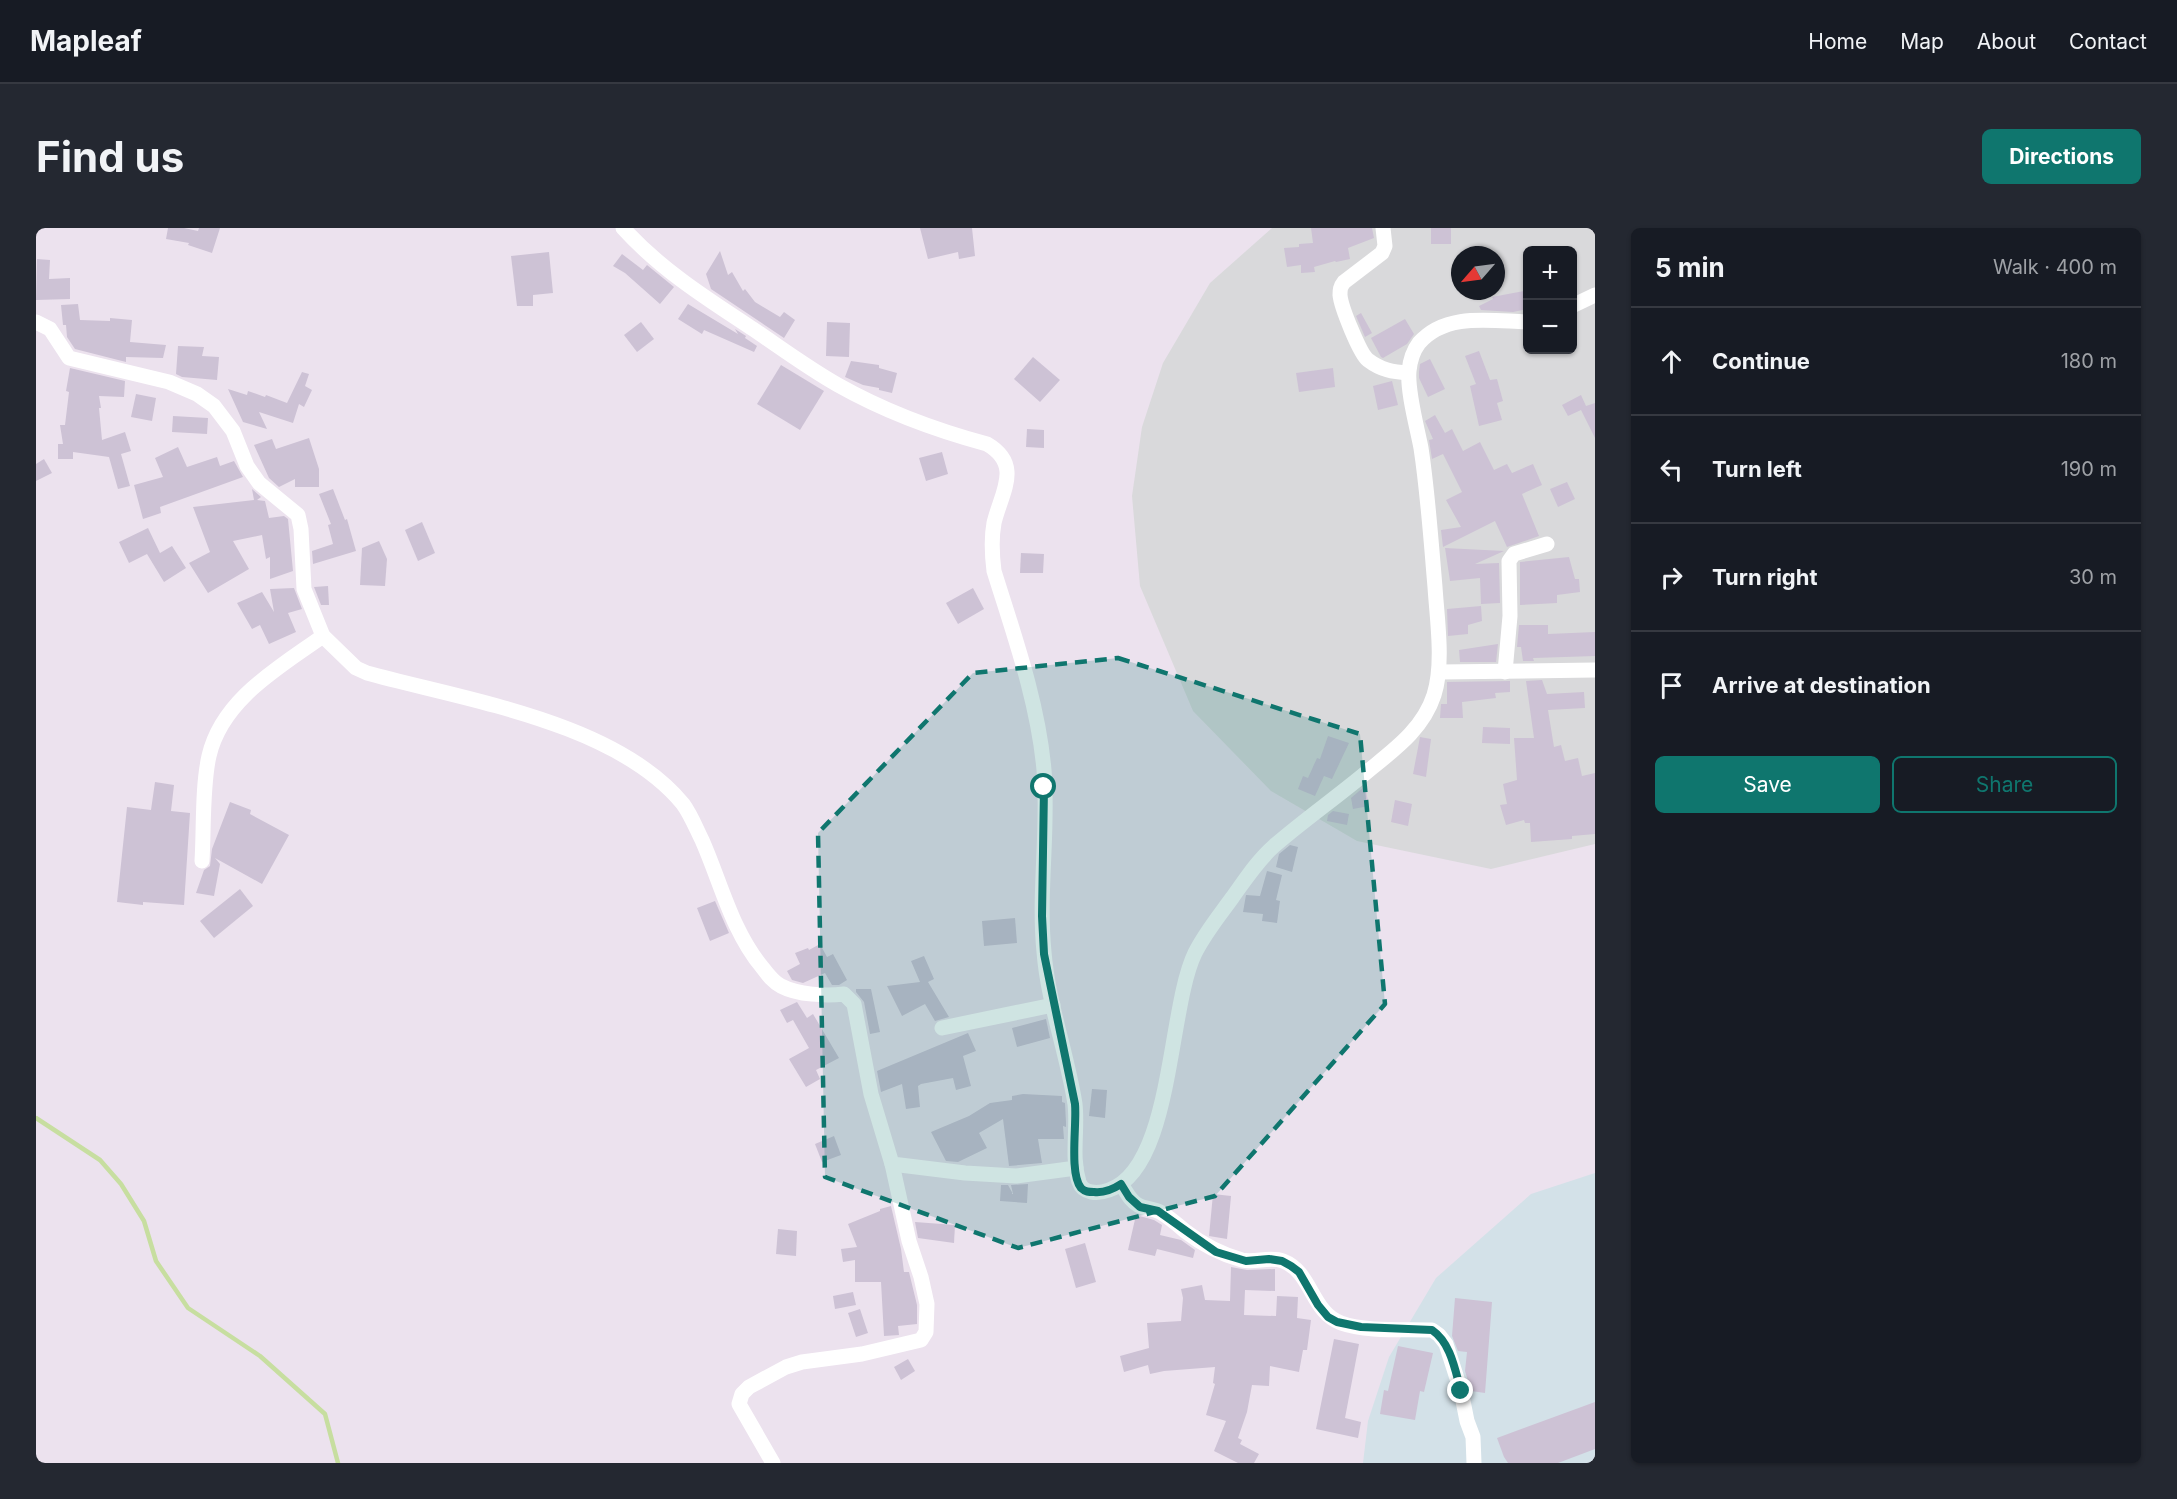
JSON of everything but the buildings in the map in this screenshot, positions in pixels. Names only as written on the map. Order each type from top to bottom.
[{"type":"street","points":[[623,228],[642,248],[679,279],[837,384],[909,419],[987,444],[996,450],[1006,465],[1007,477],[994,526],[992,555],[994,571],[1028,684],[1041,749],[1045,817],[1044,954],[1075,1104],[1076,1168],[1080,1185],[1083,1190],[1089,1192],[1101,1192],[1121,1184],[1142,1159],[1154,1130],[1163,1098],[1185,981],[1196,951],[1243,880],[1271,848],[1387,757],[1413,732],[1432,701],[1439,672],[1437,615],[1425,483],[1408,373],[1413,353],[1432,331],[1450,323],[1470,320],[1523,322]]},
{"type":"street","points":[[1383,228],[1385,246],[1382,253],[1344,282],[1341,286],[1340,298],[1357,344],[1367,359],[1384,370],[1408,373]]},
{"type":"street","points":[[1577,304],[1595,296]]},
{"type":"street","points":[[36,322],[50,329],[69,358],[169,382],[197,394],[214,406],[233,431],[247,466],[259,483],[298,515],[301,529],[304,589],[323,636],[356,668],[573,730],[651,773],[670,790],[692,818],[741,936],[773,981],[783,988],[805,993],[844,994],[854,1004],[871,1094],[892,1164],[909,1241],[927,1304],[925,1335],[921,1340],[862,1354],[802,1362],[786,1367],[749,1387],[742,1394],[739,1404],[773,1463]]},
{"type":"street","points":[[1504,672],[1510,616],[1509,561],[1514,554],[1547,544]]},
{"type":"street","points":[[202,861],[209,754],[221,724],[238,703],[263,679],[323,636]]},
{"type":"street","points":[[1439,672],[1595,670]]},
{"type":"street","points":[[942,1028],[1053,1005]]},
{"type":"street","points":[[892,1164],[965,1173],[1016,1176],[1076,1168]]},
{"type":"street","points":[[1121,1184],[1129,1197],[1140,1207],[1158,1211],[1216,1252],[1246,1261],[1269,1259],[1282,1261],[1291,1266],[1299,1272],[1318,1305],[1328,1317],[1337,1322],[1361,1327],[1432,1330],[1439,1335],[1446,1344],[1461,1391],[1473,1437],[1474,1463]]},
{"type":"highlighted area","points":[[1118,658],[1360,734],[1385,1004],[1215,1196],[1018,1248],[825,1177],[818,833],[973,673]]},
{"type":"shaded area","points":[[1272,228],[1595,228],[1595,844],[1491,869],[1357,841],[1271,791],[1193,711],[1140,586],[1132,496],[1142,427],[1163,363],[1210,283]]},
{"type":"shaded area","points":[[1595,1173],[1595,1463],[1363,1463],[1368,1421],[1389,1357],[1436,1278],[1531,1194]]},
{"type":"waterway","points":[[36,1118],[100,1160],[121,1184],[144,1221],[156,1261],[188,1308],[260,1356],[325,1414],[338,1463]]},
{"type":"route","points":[[1044,787],[1042,916],[1044,954],[1075,1104],[1077,1119],[1074,1148],[1076,1168],[1083,1190],[1101,1192],[1121,1184],[1129,1197],[1140,1207],[1158,1211],[1170,1218],[1216,1252],[1246,1261],[1269,1259],[1282,1261],[1299,1272],[1318,1305],[1328,1317],[1337,1322],[1361,1327],[1432,1330],[1446,1344],[1461,1391]]}]
